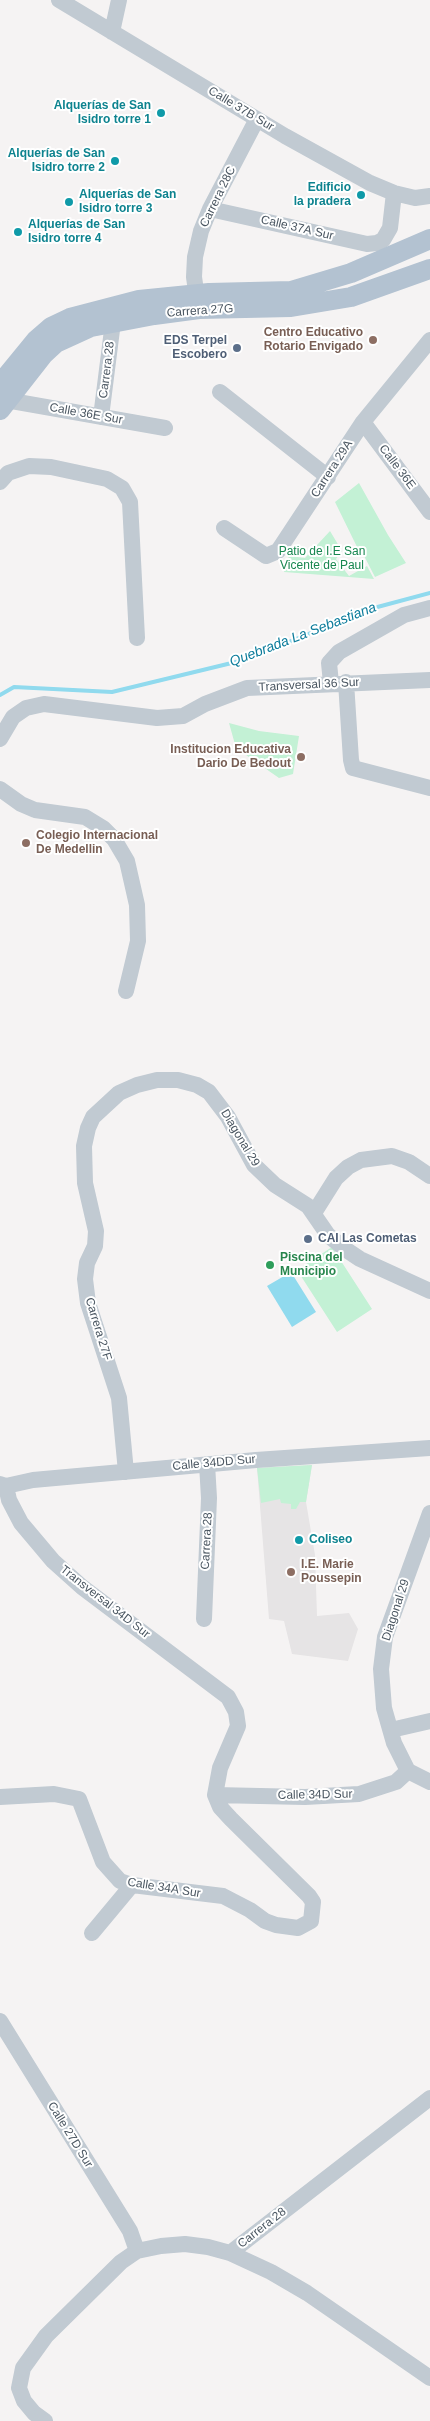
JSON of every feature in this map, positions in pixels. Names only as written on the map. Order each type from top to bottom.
[{"type":"main road","name":"Carrera 27G","points":[[2,398],[56,343],[91,328],[197,301],[291,291],[351,273],[430,239]]},
{"type":"main road","name":"Carrera 27G","points":[[2,398],[36,340],[51,327],[70,318],[140,300],[197,301],[291,307],[351,297],[430,269]]},
{"type":"street","name":"Calle 37B Sur","points":[[59,0],[285,136],[370,183],[394,193],[414,198],[430,196]]},
{"type":"street","points":[[112,32],[119,0]]},
{"type":"street","name":"Carrera 28C","points":[[197,301],[195,257],[202,231],[210,209],[257,119]]},
{"type":"street","points":[[244,147],[259,136],[267,134],[285,136]]},
{"type":"street","name":"Calle 37A Sur","points":[[210,209],[367,244],[377,244],[383,240],[390,228],[394,193]]},
{"type":"street","name":"Carrera 28","points":[[102,417],[113,322]]},
{"type":"street","name":"Carrera 29A","points":[[224,528],[266,556],[273,555],[278,551],[363,422],[430,340]]},
{"type":"street","points":[[220,392],[328,477]]},
{"type":"street","name":"Calle 36E Sur","points":[[2,398],[165,428]]},
{"type":"street","name":"Calle 36E","points":[[363,422],[430,512]]},
{"type":"street","points":[[0,482],[8,474],[29,466],[51,467],[107,479],[122,488],[130,502],[137,638]]},
{"type":"street","points":[[430,608],[404,615],[339,652],[329,663],[338,683],[353,768],[430,788]]},
{"type":"street","name":"Transversal 36 Sur","points":[[0,738],[13,717],[26,708],[44,704],[157,718],[183,716],[205,704],[247,688],[430,680]]},
{"type":"street","points":[[0,789],[20,804],[35,810],[85,816],[103,828],[114,839],[126,861],[137,904],[138,940],[126,991]]},
{"type":"street","name":"Diagonal 29","points":[[88,1128],[93,1117],[104,1104],[119,1093],[137,1085],[157,1080],[178,1080],[197,1085],[218,1101],[246,1152],[264,1176],[301,1200],[314,1213],[328,1235],[345,1249],[430,1291]]},
{"type":"street","name":"Carrera 27F","points":[[88,1128],[83,1165],[96,1231],[95,1246],[87,1263],[85,1279],[88,1303],[119,1398],[126,1472]]},
{"type":"street","points":[[314,1213],[336,1178],[348,1167],[361,1160],[392,1156],[409,1162],[430,1176]]},
{"type":"street","name":"Calle 34DD Sur","points":[[3,1485],[33,1480],[207,1464],[430,1448]]},
{"type":"street","name":"Carrera 28","points":[[204,1619],[209,1498],[207,1464]]},
{"type":"street","name":"Transversal 34D Sur","points":[[3,1485],[21,1522],[53,1561],[82,1587],[228,1698],[236,1712],[238,1726],[220,1768],[215,1795]]},
{"type":"street","name":"Diagonal 29","points":[[408,1771],[394,1743],[384,1708],[381,1669],[385,1637],[422,1557],[430,1513]]},
{"type":"street","points":[[391,1730],[430,1721]]},
{"type":"street","points":[[408,1771],[430,1782]]},
{"type":"street","name":"Calle 34D Sur","points":[[215,1795],[306,1797],[359,1794],[396,1782],[408,1771]]},
{"type":"street","name":"Calle 34A Sur","points":[[0,1797],[54,1794],[79,1799],[103,1862],[116,1877],[132,1886],[223,1896],[250,1910],[264,1922],[276,1925],[298,1928],[311,1920],[312,1902],[306,1892],[230,1819],[220,1807],[215,1795]]},
{"type":"street","points":[[92,1933],[132,1886]]},
{"type":"street","name":"Calle 27D Sur","points":[[0,2021],[130,2232],[138,2251]]},
{"type":"street","name":"Carrera 28","points":[[45,2421],[34,2413],[24,2401],[19,2388],[23,2368],[46,2336],[122,2262],[138,2251],[161,2246],[185,2244],[208,2247],[230,2253],[430,2098]]},
{"type":"street","points":[[230,2253],[271,2272],[306,2293],[430,2378]]},
{"type":"shaded area","name":"I.E. Marie Poussepin","points":[[312,1465],[306,1502],[315,1555],[317,1616],[349,1613],[358,1629],[348,1661],[292,1654],[284,1621],[269,1619],[257,1468]]},
{"type":"green space","points":[[359,483],[406,563],[375,577],[361,550],[359,551],[335,502]]},
{"type":"green space","name":"Patio de I.E San Vicente de Paul","points":[[330,531],[342,551],[336,559],[349,576],[367,566],[374,579],[284,572],[289,556],[305,558]]},
{"type":"green space","points":[[229,723],[259,731],[299,736],[293,774],[279,778],[236,748]]},
{"type":"green space","points":[[332,1247],[372,1309],[337,1332],[297,1270]]},
{"type":"green space","points":[[312,1465],[306,1502],[300,1502],[296,1509],[291,1509],[291,1504],[281,1503],[280,1499],[261,1503],[257,1468]]},
{"type":"water","points":[[291,1272],[316,1312],[292,1327],[267,1286]]},
{"type":"waterway","name":"Quebrada La Sebastiana","points":[[0,695],[14,687],[112,692],[244,660],[370,609],[430,593]]},
{"type":"place","name":"Alquerías de San Isidro torre 1","points":[[161,113]]},
{"type":"place","name":"Alquerías de San Isidro torre 2","points":[[115,161]]},
{"type":"place","name":"Edificio la pradera","points":[[361,195]]},
{"type":"place","name":"Alquerías de San Isidro torre 3","points":[[69,202]]},
{"type":"place","name":"Alquerías de San Isidro torre 4","points":[[18,232]]},
{"type":"place","name":"Centro Educativo Rotario Envigado","points":[[373,340]]},
{"type":"place","name":"EDS Terpel Escobero","points":[[237,348]]},
{"type":"place","name":"Institucion Educativa Dario De Bedout","points":[[301,757]]},
{"type":"place","name":"Colegio Internacional De Medellin","points":[[26,843]]},
{"type":"place","name":"CAI Las Cometas","points":[[308,1239]]},
{"type":"place","name":"Piscina del Municipio","points":[[270,1265]]},
{"type":"place","name":"Coliseo","points":[[299,1540]]},
{"type":"place","name":"I.E. Marie Poussepin","points":[[291,1572]]}]
